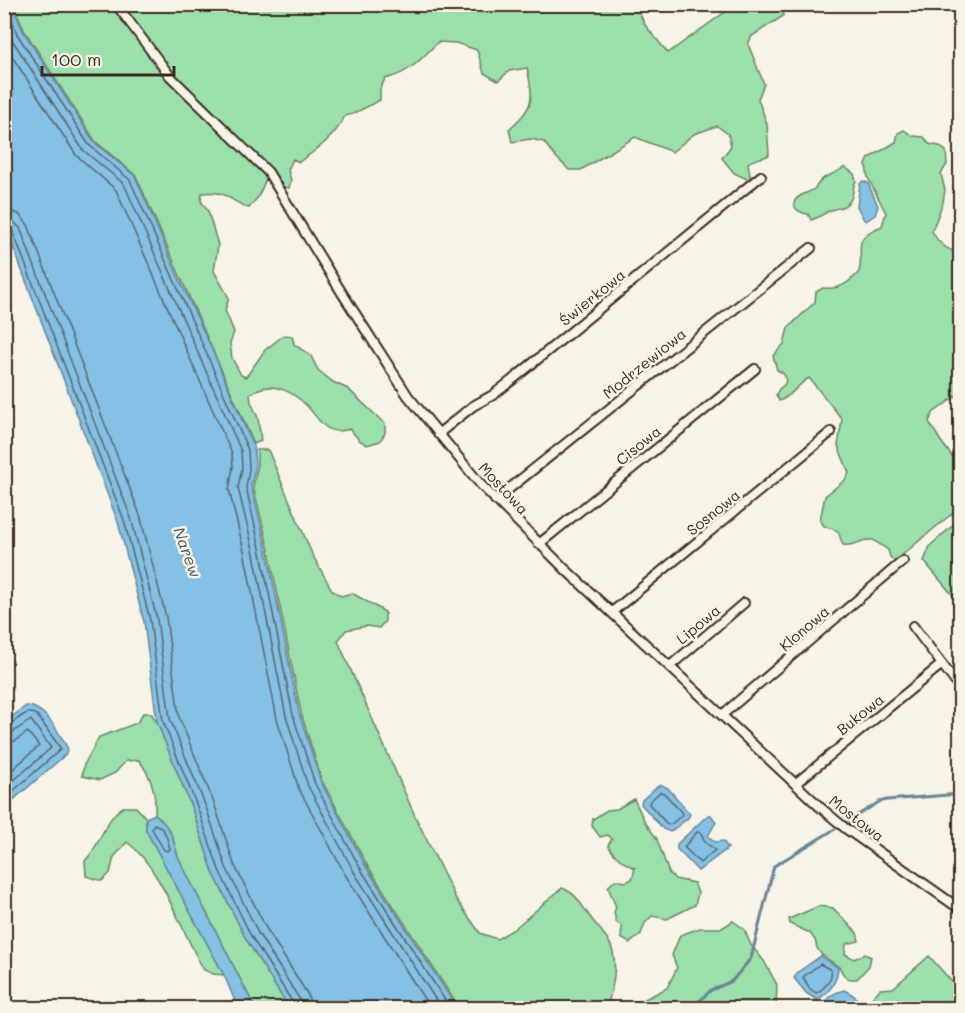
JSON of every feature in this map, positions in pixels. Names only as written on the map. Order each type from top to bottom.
[{"type":"street","name":"Mostowa","points":[[116,4],[170,76],[268,172],[408,396],[495,500],[722,716],[845,828],[960,909]]},
{"type":"street","name":"Świerkowa","points":[[438,434],[473,406],[493,395],[511,381],[761,176]]},
{"type":"street","name":"Modrzewiowa","points":[[495,500],[810,248]]},
{"type":"street","name":"Cisowa","points":[[539,544],[755,369]]},
{"type":"street","name":"Sosnowa","points":[[612,612],[831,432]]},
{"type":"street","name":"Klonowa","points":[[722,716],[903,561]]},
{"type":"street","name":"Lipowa","points":[[670,666],[744,603]]},
{"type":"street","points":[[914,626],[960,688]]},
{"type":"street","name":"Bukowa","points":[[795,784],[942,664]]},
{"type":"green space","points":[[14,5],[636,5],[645,25],[668,53],[732,5],[783,5],[783,16],[752,36],[748,44],[764,84],[758,99],[767,124],[769,155],[748,163],[751,181],[734,173],[722,158],[731,146],[728,134],[717,126],[694,134],[672,152],[635,137],[581,170],[569,170],[544,142],[531,139],[512,142],[509,129],[528,109],[530,102],[531,88],[527,68],[509,71],[498,81],[484,73],[477,50],[456,43],[438,42],[408,69],[385,79],[380,89],[380,100],[345,116],[331,136],[319,147],[299,162],[293,159],[288,170],[291,180],[289,188],[283,187],[274,177],[267,177],[258,197],[249,208],[218,193],[202,193],[201,201],[208,211],[218,245],[214,271],[229,298],[225,310],[234,332],[230,343],[232,358],[241,375],[246,377],[265,350],[284,335],[292,336],[294,344],[311,356],[318,370],[333,382],[348,389],[385,424],[385,433],[380,441],[367,445],[359,440],[350,429],[336,431],[327,428],[302,401],[288,392],[265,387],[250,394],[258,418],[261,441],[254,444],[136,176],[95,141],[24,30]]},
{"type":"green space","points":[[904,130],[913,136],[924,137],[929,144],[939,146],[946,151],[947,164],[941,174],[945,190],[943,202],[932,231],[943,246],[960,252],[960,393],[933,413],[929,422],[960,467],[960,507],[895,561],[890,557],[888,550],[873,540],[843,545],[838,531],[824,526],[820,520],[825,496],[845,480],[849,473],[838,446],[842,419],[809,378],[779,401],[776,395],[785,384],[786,379],[777,370],[773,356],[784,344],[788,328],[815,302],[816,292],[823,288],[843,285],[859,272],[862,240],[865,235],[882,226],[886,213],[868,178],[866,165],[869,158],[896,142],[898,133]]},
{"type":"green space","points":[[845,167],[854,174],[856,181],[852,197],[847,205],[811,220],[808,214],[795,208],[796,199],[814,189],[824,178]]},
{"type":"green space","points":[[257,450],[268,450],[312,554],[332,590],[341,596],[352,593],[385,612],[385,621],[379,628],[367,626],[346,630],[338,641],[415,816],[456,899],[480,933],[497,939],[514,929],[562,888],[571,893],[606,937],[614,954],[609,1000],[613,1008],[459,1008],[367,865],[322,781],[301,713],[268,546],[253,486],[257,469]]},
{"type":"green space","points":[[960,519],[960,604],[924,561],[930,546]]},
{"type":"green space","points":[[143,713],[151,713],[157,722],[193,811],[213,872],[246,939],[289,1008],[255,1008],[178,857],[171,833],[155,814],[152,786],[139,760],[126,761],[115,773],[100,780],[82,776],[84,765],[99,737],[137,723]]},
{"type":"green space","points":[[634,799],[645,822],[657,839],[669,873],[675,879],[694,883],[698,893],[695,905],[667,919],[652,916],[645,923],[641,934],[630,943],[621,938],[622,926],[616,922],[614,912],[616,907],[608,887],[615,880],[626,882],[632,879],[635,868],[623,862],[613,852],[608,845],[612,839],[608,835],[600,837],[592,826],[593,819],[607,810],[617,809]]},
{"type":"green space","points":[[123,807],[136,807],[146,818],[146,830],[224,975],[204,970],[161,884],[139,853],[127,842],[114,857],[110,873],[102,881],[86,876],[85,861],[95,848],[111,818]]},
{"type":"green space","points":[[819,906],[833,908],[857,933],[859,941],[846,944],[845,954],[854,959],[865,954],[871,957],[869,966],[857,979],[849,979],[840,968],[821,954],[810,933],[790,924],[789,919]]},
{"type":"green space","points":[[733,921],[744,929],[751,945],[764,961],[777,985],[776,1008],[634,1008],[643,1000],[667,988],[677,968],[672,955],[680,935],[700,928],[722,928]]},
{"type":"green space","points":[[929,956],[953,983],[960,983],[960,1008],[863,1008],[880,989],[893,988]]},
{"type":"water","name":"Narew","points":[[4,5],[12,5],[23,31],[94,142],[135,176],[211,347],[254,448],[255,469],[251,485],[266,546],[299,713],[321,782],[365,865],[457,1008],[289,1008],[246,939],[213,872],[193,811],[157,722],[144,622],[118,522],[5,226]]},
{"type":"water","points":[[863,181],[868,183],[878,206],[875,215],[866,221],[857,206],[860,184]]},
{"type":"water","points":[[26,706],[33,707],[46,716],[68,749],[65,755],[5,807],[5,722]]},
{"type":"water","points":[[662,785],[668,788],[690,814],[670,832],[663,829],[641,804],[642,800]]},
{"type":"water","points":[[155,814],[171,833],[178,857],[255,1008],[238,1008],[224,975],[146,830],[146,818]]},
{"type":"water","points":[[708,815],[711,815],[716,822],[708,836],[715,842],[723,841],[728,848],[698,871],[677,849],[677,844]]},
{"type":"water","points":[[821,956],[838,968],[832,987],[817,1000],[806,993],[794,978],[798,972]]},
{"type":"water","points":[[844,990],[855,997],[860,1008],[824,1008],[828,998]]},
{"type":"waterway","points":[[848,821],[879,802],[887,800],[960,794]]},
{"type":"waterway","points":[[692,1008],[711,990],[732,981],[751,958],[774,866],[835,829]]}]
